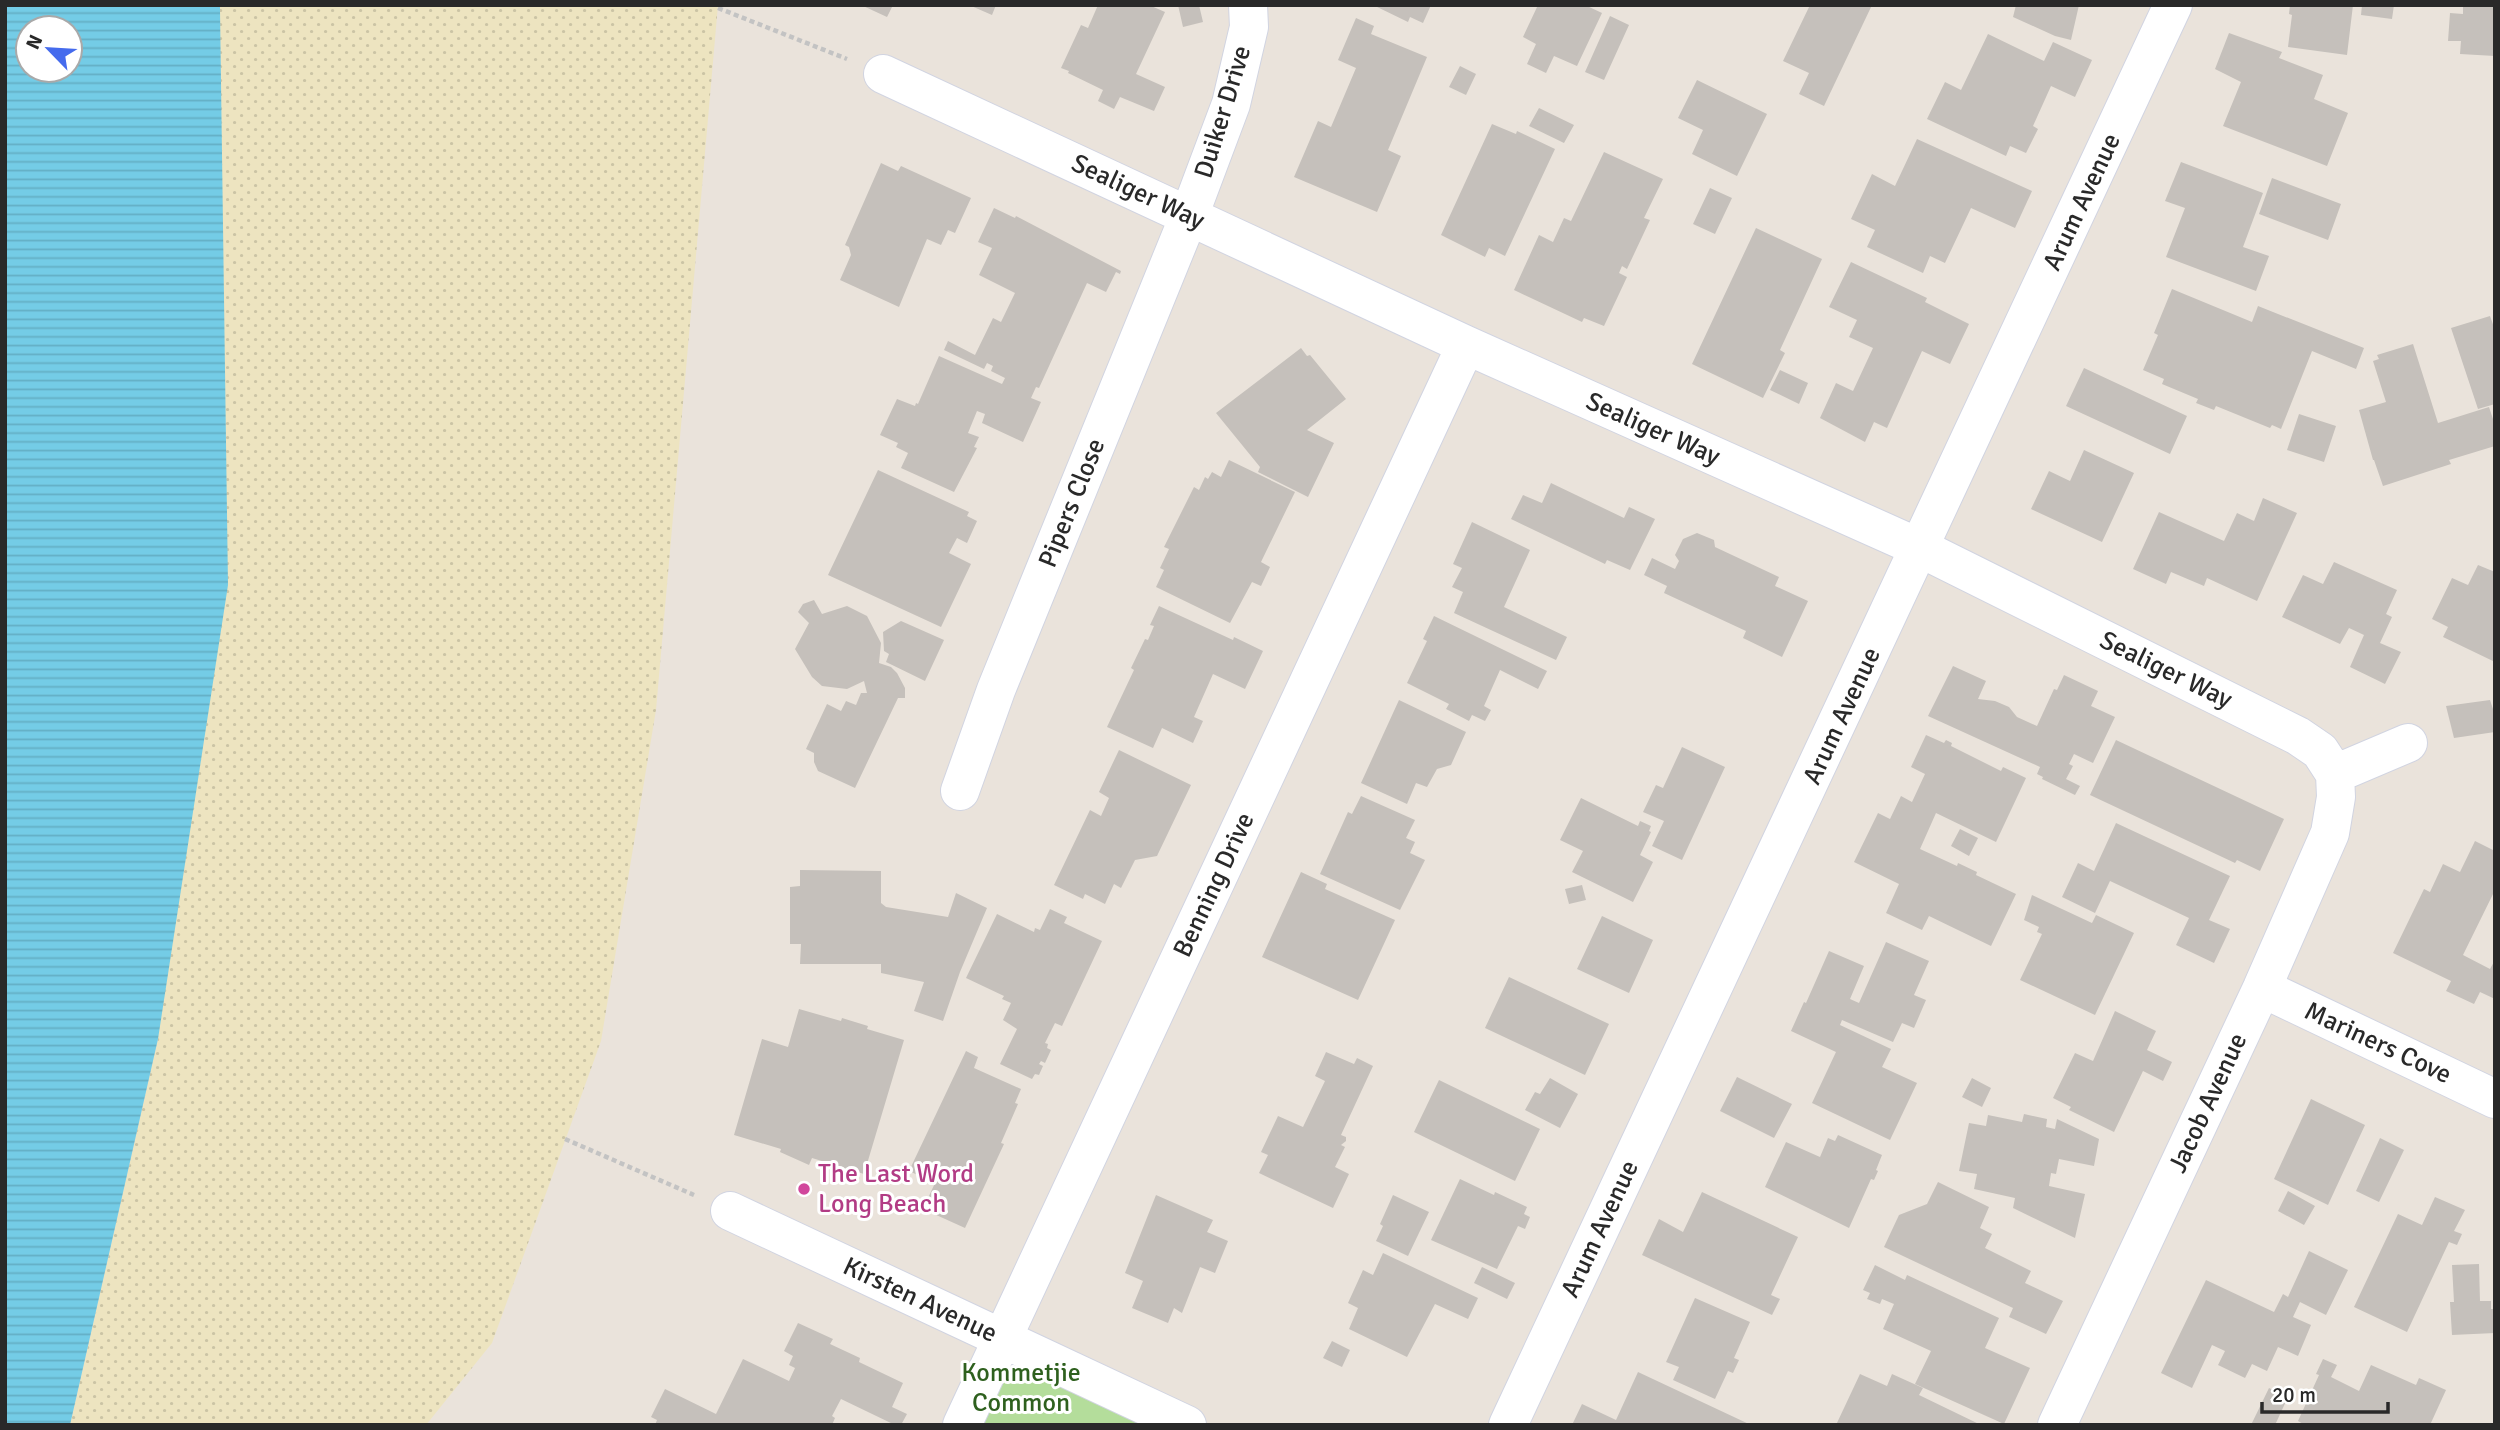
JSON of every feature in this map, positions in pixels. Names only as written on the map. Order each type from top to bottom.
[{"type":"street","name":"Duiker Drive","points":[[1189,216],[1231,104],[1250,27],[1248,5]]},
{"type":"street","name":"Arum Avenue","points":[[1508,1425],[2173,5]]},
{"type":"street","name":"Sealiger Way","points":[[883,74],[1466,345],[1920,548],[2298,736],[2320,751],[2335,774]]},
{"type":"street","name":"Pipers Close","points":[[960,791],[996,690],[1189,216]]},
{"type":"street","name":"Benning Drive","points":[[962,1425],[1466,345]]},
{"type":"street","points":[[2335,774],[2408,743]]},
{"type":"street","name":"Jacob Avenue","points":[[2057,1425],[2262,988],[2330,833],[2336,797],[2335,774]]},
{"type":"street","name":"Mariners Cove","points":[[2262,988],[2495,1099]]},
{"type":"street","name":"Kirsten Avenue","points":[[730,1211],[1187,1425]]},
{"type":"path","points":[[718,8],[883,74]]},
{"type":"path","points":[[565,1139],[730,1211]]},
{"type":"sand","points":[[220,5],[718,5],[656,710],[601,1041],[492,1343],[426,1425],[70,1425],[158,1039]]},
{"type":"green space","name":"Kommetjie Common","points":[[1002,1338],[1187,1425],[962,1425]]},
{"type":"water","points":[[5,5],[220,5],[228,585],[158,1039],[70,1425],[5,1425]]},
{"type":"building","points":[[861,5],[893,5],[887,17]]},
{"type":"building","points":[[969,5],[996,5],[992,15]]},
{"type":"building","points":[[1098,5],[1149,5],[1165,12],[1136,74],[1165,87],[1154,111],[1120,97],[1114,109],[1098,101],[1103,90],[1061,68],[1081,25],[1088,28]]},
{"type":"building","points":[[1178,5],[1199,5],[1203,22],[1183,27]]},
{"type":"building","points":[[1373,5],[1431,5],[1423,23],[1410,17],[1408,22]]},
{"type":"building","points":[[1538,5],[1585,5],[1602,13],[1577,66],[1554,56],[1546,73],[1527,64],[1536,44],[1523,37]]},
{"type":"building","points":[[1810,5],[1872,5],[1824,106],[1799,94],[1809,73],[1783,61]]},
{"type":"building","points":[[2016,5],[2079,5],[2071,40],[2055,36],[2013,17]]},
{"type":"building","points":[[2290,5],[2353,5],[2347,55],[2288,47],[2292,15],[2289,14]]},
{"type":"building","points":[[2362,5],[2394,5],[2392,19],[2361,15]]},
{"type":"building","points":[[2463,5],[2495,5],[2495,56],[2460,54],[2461,41],[2448,41],[2450,13],[2463,14]]},
{"type":"building","points":[[1610,16],[1629,25],[1604,80],[1585,72]]},
{"type":"building","points":[[1356,18],[1374,26],[1371,34],[1427,57],[1388,150],[1401,156],[1377,212],[1294,177],[1318,121],[1331,127],[1356,68],[1338,60]]},
{"type":"building","points":[[2229,33],[2282,52],[2279,58],[2323,75],[2314,99],[2348,113],[2327,166],[2223,126],[2241,82],[2215,69]]},
{"type":"building","points":[[1988,34],[2044,61],[2053,42],[2092,60],[2075,97],[2051,86],[2033,126],[2038,129],[2026,153],[2010,146],[2006,156],[1927,119],[1945,82],[1961,90]]},
{"type":"building","points":[[1460,66],[1476,74],[1466,95],[1449,87]]},
{"type":"building","points":[[1697,80],[1767,114],[1737,176],[1692,154],[1703,130],[1678,118]]},
{"type":"building","points":[[1539,108],[1574,125],[1564,143],[1529,126]]},
{"type":"building","points":[[1492,124],[1516,134],[1517,131],[1555,149],[1505,256],[1489,248],[1485,257],[1441,235]]},
{"type":"building","points":[[1917,139],[2032,191],[2015,228],[1971,208],[1945,263],[1930,256],[1923,273],[1867,247],[1875,230],[1851,219],[1872,174],[1895,186]]},
{"type":"building","points":[[1604,152],[1663,179],[1644,218],[1650,220],[1627,269],[1622,266],[1619,273],[1627,277],[1604,326],[1584,318],[1582,322],[1514,290],[1539,235],[1553,242],[1564,218],[1571,221]]},
{"type":"building","points":[[2181,162],[2263,193],[2243,247],[2269,256],[2256,291],[2166,257],[2185,208],[2165,201]]},
{"type":"building","points":[[881,163],[898,171],[901,166],[971,198],[955,233],[948,230],[941,245],[927,239],[899,307],[840,280],[851,255],[849,247],[845,245]]},
{"type":"building","points":[[2272,178],[2341,204],[2328,240],[2259,214]]},
{"type":"building","points":[[1710,188],[1732,198],[1715,234],[1693,224]]},
{"type":"building","points":[[994,208],[1015,218],[1016,216],[1121,271],[1120,274],[1116,272],[1106,292],[1087,283],[1039,388],[1036,387],[1031,398],[1041,402],[1023,442],[982,423],[985,414],[977,411],[968,433],[979,437],[974,447],[977,448],[954,492],[901,468],[908,453],[896,447],[898,443],[880,435],[897,399],[915,406],[918,404],[939,356],[1002,384],[1005,378],[991,371],[993,366],[987,363],[984,369],[944,350],[948,341],[975,355],[993,318],[1001,322],[1015,293],[979,275],[992,248],[978,242]]},
{"type":"building","points":[[1756,228],[1822,259],[1780,350],[1785,353],[1763,398],[1692,364]]},
{"type":"building","points":[[1851,262],[1927,298],[1925,302],[1969,324],[1950,364],[1922,351],[1887,428],[1874,422],[1865,442],[1820,418],[1836,383],[1853,391],[1873,348],[1849,337],[1857,320],[1829,307]]},
{"type":"building","points":[[2172,289],[2252,322],[2258,306],[2364,348],[2356,369],[2312,351],[2281,429],[2272,425],[2270,428],[2216,406],[2214,410],[2196,403],[2198,399],[2162,384],[2164,379],[2143,370],[2158,335],[2154,333]]},
{"type":"building","points":[[2490,316],[2495,330],[2495,404],[2478,409],[2451,328]]},
{"type":"building","points":[[2413,344],[2438,423],[2489,407],[2495,425],[2495,446],[2449,460],[2451,464],[2383,486],[2359,410],[2386,402],[2373,361],[2379,359],[2377,355]]},
{"type":"building","points":[[1301,348],[1307,356],[1310,355],[1346,399],[1307,430],[1334,443],[1308,497],[1258,472],[1260,467],[1216,413]]},
{"type":"building","points":[[2084,368],[2187,416],[2170,454],[2066,406]]},
{"type":"building","points":[[1780,370],[1808,383],[1799,404],[1770,390]]},
{"type":"building","points":[[2299,414],[2336,426],[2324,462],[2287,450]]},
{"type":"building","points":[[2084,450],[2134,473],[2102,542],[2031,509],[2049,471],[2070,481]]},
{"type":"building","points":[[1229,460],[1295,492],[1261,562],[1270,567],[1261,586],[1252,582],[1230,623],[1156,587],[1164,570],[1160,568],[1169,549],[1164,547],[1194,487],[1199,490],[1205,477],[1208,479],[1212,472],[1221,477]]},
{"type":"building","points":[[878,470],[969,512],[967,516],[977,521],[967,543],[957,538],[949,553],[971,564],[941,627],[828,575]]},
{"type":"building","points":[[1551,483],[1624,518],[1629,507],[1655,519],[1630,570],[1607,560],[1605,564],[1511,519],[1523,495],[1542,503]]},
{"type":"building","points":[[2263,498],[2297,513],[2257,601],[2207,578],[2204,586],[2171,572],[2166,584],[2133,569],[2159,512],[2224,541],[2237,513],[2254,521]]},
{"type":"building","points":[[1472,522],[1530,550],[1504,607],[1567,637],[1556,660],[1454,613],[1463,592],[1452,587],[1462,568],[1453,564]]},
{"type":"building","points":[[1697,533],[1714,540],[1715,547],[1779,577],[1775,586],[1808,601],[1782,657],[1743,638],[1746,631],[1664,593],[1667,586],[1644,575],[1652,558],[1675,569],[1679,561],[1675,555],[1683,539]]},
{"type":"building","points":[[2334,562],[2397,590],[2386,614],[2392,617],[2380,643],[2401,652],[2385,684],[2350,667],[2364,635],[2349,628],[2340,644],[2282,617],[2303,575],[2323,584]]},
{"type":"building","points":[[2478,565],[2495,572],[2495,662],[2443,637],[2448,627],[2432,619],[2452,578],[2468,585]]},
{"type":"building","points":[[814,600],[822,614],[847,606],[867,616],[881,643],[879,663],[891,667],[905,688],[905,698],[898,698],[855,788],[818,771],[814,753],[806,749],[827,704],[841,711],[846,701],[856,705],[861,693],[867,693],[864,681],[847,689],[822,686],[812,677],[795,649],[809,623],[798,612],[803,604]]},
{"type":"building","points":[[1159,606],[1263,651],[1245,689],[1213,674],[1194,717],[1203,721],[1193,743],[1162,728],[1153,748],[1107,727],[1134,670],[1131,668],[1145,639],[1148,640],[1154,626],[1150,625]]},
{"type":"building","points":[[1434,616],[1547,671],[1538,689],[1500,670],[1484,706],[1491,710],[1485,721],[1472,715],[1469,721],[1446,709],[1449,704],[1407,683],[1427,641],[1423,639]]},
{"type":"building","points":[[901,621],[944,640],[925,681],[886,662],[889,654],[884,651],[883,632]]},
{"type":"building","points":[[1953,666],[1986,681],[1978,699],[1995,701],[2009,707],[2017,717],[2037,726],[2054,689],[2057,690],[2064,675],[2098,691],[2091,706],[2115,717],[2093,763],[2074,754],[2069,764],[2073,766],[2066,779],[2080,786],[2075,795],[2042,779],[2043,777],[2037,774],[2040,767],[1928,716]]},
{"type":"building","points":[[1399,700],[1466,732],[1451,765],[1437,769],[1427,787],[1416,783],[1407,804],[1361,783]]},
{"type":"building","points":[[2490,700],[2495,715],[2495,732],[2454,738],[2446,706]]},
{"type":"building","points":[[1926,735],[1944,743],[1946,740],[1952,743],[1951,746],[2001,771],[2003,767],[2026,778],[1996,842],[1936,813],[1920,849],[1957,866],[1958,863],[2016,894],[1991,946],[1929,916],[1922,930],[1886,913],[1899,884],[1854,862],[1878,813],[1890,819],[1901,796],[1912,802],[1925,774],[1911,767]]},
{"type":"building","points":[[2116,740],[2284,819],[2260,871],[2237,860],[2235,863],[2090,795]]},
{"type":"building","points":[[1682,747],[1725,767],[1682,860],[1652,846],[1664,821],[1643,812],[1656,785],[1663,788]]},
{"type":"building","points":[[1119,750],[1191,785],[1157,856],[1135,860],[1121,888],[1114,884],[1105,904],[1085,894],[1083,899],[1054,885],[1090,810],[1101,816],[1109,798],[1099,792]]},
{"type":"building","points":[[1361,796],[1415,820],[1406,838],[1415,842],[1410,853],[1425,860],[1400,910],[1320,874],[1348,812],[1352,814]]},
{"type":"building","points":[[1581,798],[1638,826],[1640,821],[1651,826],[1651,832],[1640,855],[1653,862],[1633,902],[1572,872],[1583,851],[1560,840]]},
{"type":"building","points":[[2116,823],[2230,876],[2209,920],[2230,929],[2214,963],[2176,945],[2189,918],[2110,881],[2095,913],[2062,897],[2078,863],[2094,871]]},
{"type":"building","points":[[1960,829],[1978,838],[1969,856],[1951,846]]},
{"type":"building","points":[[2475,841],[2495,851],[2495,890],[2463,955],[2490,969],[2495,960],[2495,999],[2480,992],[2474,1004],[2446,991],[2451,981],[2393,953],[2424,889],[2430,892],[2443,864],[2460,872]]},
{"type":"building","points":[[800,870],[881,871],[881,903],[886,907],[948,917],[956,893],[987,908],[943,1021],[914,1011],[924,982],[881,973],[881,964],[800,964],[801,944],[790,944],[790,887],[800,886]]},
{"type":"building","points":[[1301,872],[1327,884],[1325,889],[1395,920],[1358,1000],[1262,957]]},
{"type":"building","points":[[1582,885],[1586,900],[1569,904],[1565,889]]},
{"type":"building","points":[[2032,895],[2092,923],[2096,915],[2134,933],[2095,1015],[2020,980],[2042,934],[2037,932],[2039,927],[2024,920]]},
{"type":"building","points":[[1050,909],[1067,917],[1064,923],[1102,941],[1062,1026],[1055,1023],[1045,1043],[1051,1050],[1045,1063],[1041,1061],[1039,1064],[1043,1066],[1039,1075],[1035,1074],[1032,1079],[1000,1064],[1017,1029],[1003,1020],[1011,1003],[1002,999],[1004,996],[966,978],[997,914],[1034,932],[1035,928],[1040,930]]},
{"type":"building","points":[[1602,916],[1653,940],[1629,993],[1577,969]]},
{"type":"building","points":[[1886,942],[1929,961],[1914,995],[1926,1000],[1914,1028],[1902,1023],[1893,1042],[1842,1020],[1840,1025],[1891,1049],[1882,1067],[1917,1083],[1890,1140],[1812,1103],[1836,1052],[1791,1031],[1829,951],[1864,966],[1850,999],[1859,1003]]},
{"type":"building","points":[[1509,977],[1609,1024],[1585,1075],[1485,1028]]},
{"type":"building","points":[[799,1009],[841,1021],[842,1018],[904,1040],[864,1174],[812,1158],[809,1165],[780,1152],[781,1149],[734,1135],[762,1039],[788,1047]]},
{"type":"building","points":[[2115,1011],[2156,1031],[2147,1050],[2172,1062],[2163,1081],[2143,1071],[2114,1132],[2069,1110],[2071,1107],[2053,1098],[2075,1053],[2093,1061]]},
{"type":"building","points":[[966,1051],[978,1057],[974,1068],[1021,1089],[1015,1103],[1018,1104],[1001,1143],[1004,1144],[965,1228],[923,1209],[935,1183],[909,1171]]},
{"type":"building","points":[[1326,1052],[1354,1064],[1357,1058],[1373,1066],[1341,1135],[1346,1137],[1346,1141],[1341,1145],[1345,1147],[1335,1167],[1349,1174],[1333,1208],[1259,1173],[1268,1155],[1261,1152],[1278,1116],[1303,1127],[1325,1081],[1315,1076]]},
{"type":"building","points":[[1737,1077],[1792,1104],[1774,1138],[1720,1111]]},
{"type":"building","points":[[1550,1078],[1578,1094],[1560,1128],[1525,1110],[1535,1092],[1540,1094]]},
{"type":"building","points":[[1972,1078],[1991,1088],[1982,1107],[1962,1097]]},
{"type":"building","points":[[1439,1080],[1540,1129],[1515,1181],[1414,1132]]},
{"type":"building","points":[[2311,1099],[2365,1125],[2328,1205],[2274,1179]]},
{"type":"building","points":[[2024,1114],[2047,1119],[2046,1127],[2055,1129],[2057,1119],[2099,1139],[2094,1166],[2059,1159],[2056,1174],[2051,1173],[2049,1186],[2085,1194],[2075,1238],[2013,1208],[2015,1198],[1974,1189],[1977,1174],[1959,1171],[1969,1123],[1986,1126],[1988,1115],[2022,1122]]},
{"type":"building","points":[[1838,1135],[1882,1155],[1874,1180],[1871,1179],[1849,1228],[1765,1187],[1786,1142],[1820,1157],[1828,1138],[1835,1141]]},
{"type":"building","points":[[2380,1138],[2404,1150],[2379,1202],[2356,1191]]},
{"type":"building","points":[[1460,1179],[1527,1207],[1524,1214],[1530,1217],[1525,1229],[1518,1226],[1497,1269],[1431,1240]]},
{"type":"building","points":[[1938,1182],[1989,1207],[1980,1228],[1992,1234],[1985,1248],[2031,1271],[2025,1283],[2063,1301],[2046,1334],[2009,1317],[2013,1308],[1884,1247],[1899,1215],[1927,1204]]},
{"type":"building","points":[[2288,1191],[2315,1206],[2304,1225],[2278,1211]]},
{"type":"building","points":[[1702,1192],[1798,1237],[1771,1295],[1780,1299],[1772,1315],[1642,1255],[1659,1219],[1683,1232]]},
{"type":"building","points":[[1156,1195],[1213,1220],[1207,1232],[1228,1241],[1215,1273],[1200,1267],[1182,1313],[1174,1308],[1168,1323],[1132,1308],[1143,1281],[1125,1273]]},
{"type":"building","points":[[1393,1195],[1429,1212],[1408,1256],[1376,1241],[1383,1226],[1380,1224]]},
{"type":"building","points":[[2435,1197],[2465,1210],[2454,1231],[2462,1234],[2457,1245],[2449,1242],[2407,1332],[2354,1307],[2398,1214],[2422,1225]]},
{"type":"building","points":[[2309,1251],[2348,1270],[2326,1315],[2300,1302],[2293,1317],[2311,1325],[2298,1356],[2278,1347],[2267,1371],[2252,1364],[2245,1378],[2218,1365],[2225,1351],[2212,1345],[2192,1388],[2161,1373],[2206,1280],[2274,1312],[2283,1294],[2288,1297]]},
{"type":"building","points":[[1383,1253],[1478,1298],[1468,1319],[1435,1304],[1407,1357],[1349,1329],[1358,1308],[1348,1303],[1363,1270],[1373,1275]]},
{"type":"building","points":[[2479,1264],[2480,1301],[2491,1301],[2491,1309],[2495,1309],[2495,1333],[2452,1335],[2452,1265]]},
{"type":"building","points":[[1875,1265],[1905,1280],[1907,1275],[1999,1318],[1985,1348],[2030,1368],[2004,1424],[1915,1384],[1931,1351],[1883,1329],[1894,1304],[1882,1299],[1880,1304],[1867,1299],[1870,1293],[1863,1290]]},
{"type":"building","points":[[1482,1267],[1515,1283],[1507,1299],[1474,1283]]},
{"type":"building","points":[[1695,1298],[1750,1322],[1734,1358],[1739,1360],[1733,1373],[1728,1371],[1715,1399],[1673,1380],[1679,1367],[1666,1362]]},
{"type":"building","points":[[798,1323],[833,1339],[830,1344],[860,1358],[859,1362],[903,1383],[892,1407],[907,1414],[901,1425],[895,1425],[841,1399],[832,1416],[835,1418],[832,1425],[655,1425],[657,1420],[651,1417],[665,1389],[716,1414],[743,1359],[789,1381],[795,1368],[789,1365],[793,1356],[784,1351]]},
{"type":"building","points":[[1332,1341],[1350,1350],[1342,1367],[1323,1358]]},
{"type":"building","points":[[2323,1359],[2337,1365],[2331,1377],[2359,1391],[2371,1365],[2416,1385],[2419,1378],[2446,1390],[2430,1425],[2305,1425],[2298,1421],[2319,1375],[2316,1374]]},
{"type":"building","points":[[1638,1372],[1751,1425],[1572,1425],[1582,1404],[1616,1420]]},
{"type":"building","points":[[1860,1374],[1887,1386],[1892,1374],[1923,1388],[1919,1395],[1981,1425],[1836,1425]]},
{"type":"building","points":[[2269,1388],[2288,1397],[2275,1425],[2251,1425]]},
{"type":"place","name":"The Last Word Long Beach","points":[[804,1189]]}]
